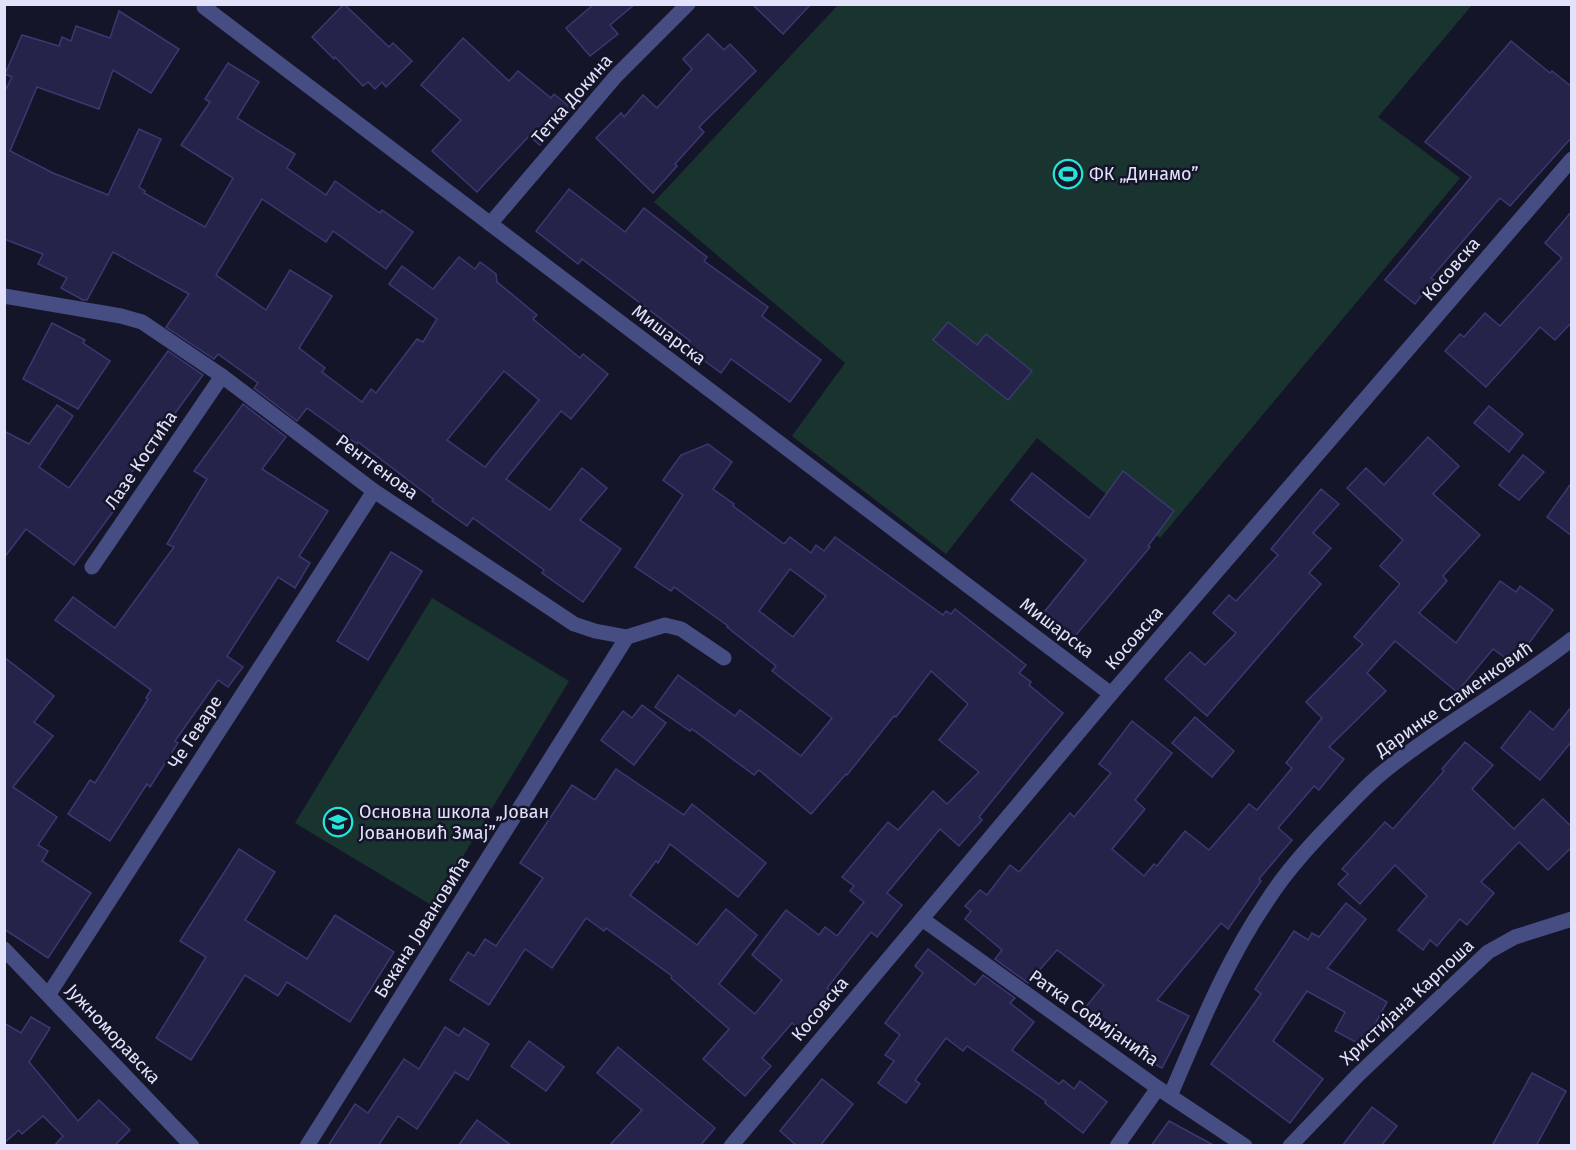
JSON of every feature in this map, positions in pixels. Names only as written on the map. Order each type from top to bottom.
[{"type":"street","name":"Тетка Докина","points":[[490,224],[616,76],[688,4]]},
{"type":"street","name":"Мишарска","points":[[206,5],[490,224],[1111,694]]},
{"type":"street","name":"Косовска","points":[[731,1146],[1111,694],[1572,159]]},
{"type":"street","name":"Рентгенова","points":[[4,296],[121,316],[142,322],[222,375],[374,490],[574,624],[627,638]]},
{"type":"street","name":"Лазе Костића","points":[[92,567],[222,375]]},
{"type":"street","name":"Че Геваре","points":[[49,994],[374,490]]},
{"type":"street","points":[[627,638],[665,625],[681,629],[724,658]]},
{"type":"street","name":"Бекана Јовановића","points":[[307,1146],[627,638]]},
{"type":"street","name":"Даринке Стаменковић","points":[[1117,1146],[1164,1092],[1237,949],[1267,900],[1325,829],[1380,774],[1428,737],[1539,664],[1572,639]]},
{"type":"street","name":"Ратка Софијанића","points":[[922,919],[1235,1143]]},
{"type":"street","name":"Христијана Карпоша","points":[[1290,1146],[1358,1075],[1488,952],[1515,937],[1572,919]]},
{"type":"street","name":"Јужноморавска","points":[[4,949],[192,1146]]},
{"type":"green space","points":[[838,5],[1472,5],[1378,117],[1460,178],[1160,538],[1037,438],[946,554],[792,436],[845,363],[654,202]]},
{"type":"green space","points":[[432,598],[569,681],[433,906],[295,823]]},
{"type":"building","points":[[344,4],[389,47],[393,43],[412,61],[386,87],[382,82],[375,89],[368,82],[363,86],[312,37]]},
{"type":"building","points":[[594,4],[635,4],[610,25],[618,34],[590,56],[566,28]]},
{"type":"building","points":[[752,4],[811,4],[783,34]]},
{"type":"building","points":[[119,11],[179,49],[151,93],[113,70],[99,109],[37,87],[10,151],[53,173],[108,195],[139,129],[161,139],[139,187],[145,191],[144,193],[205,227],[233,178],[181,145],[210,102],[205,99],[228,63],[259,82],[237,118],[295,154],[287,168],[326,195],[335,181],[380,213],[382,210],[413,232],[386,269],[333,231],[326,242],[262,199],[216,275],[266,310],[290,270],[332,296],[299,348],[325,368],[322,372],[362,402],[371,389],[376,393],[417,339],[423,342],[437,319],[389,284],[402,266],[433,289],[459,257],[475,269],[480,262],[496,274],[497,282],[537,315],[533,319],[580,358],[583,354],[608,374],[571,419],[561,411],[506,479],[550,510],[582,468],[607,488],[580,520],[621,549],[583,602],[542,573],[544,570],[473,518],[467,526],[358,442],[357,444],[307,408],[297,421],[254,388],[258,383],[218,354],[214,359],[166,327],[189,294],[113,252],[87,300],[83,300],[61,288],[67,278],[38,264],[43,254],[4,239],[4,93],[12,77],[5,74],[22,35],[59,46],[62,37],[71,41],[76,26],[110,38]],"holes":[[[504,371],[539,400],[485,467],[447,440]]]},
{"type":"building","points":[[708,34],[724,50],[730,44],[756,71],[699,127],[704,132],[653,193],[596,138],[621,113],[624,117],[643,95],[657,108],[692,69],[683,59]]},
{"type":"building","points":[[463,38],[509,81],[518,71],[551,98],[554,94],[571,108],[540,145],[529,136],[477,192],[432,151],[461,120],[421,85]]},
{"type":"building","points":[[1511,41],[1550,73],[1552,71],[1572,87],[1572,137],[1510,206],[1500,198],[1431,278],[1434,280],[1415,304],[1385,280],[1471,177],[1425,142]]},
{"type":"building","points":[[569,189],[625,232],[644,208],[707,257],[704,261],[768,307],[762,316],[821,360],[790,402],[731,359],[721,373],[686,347],[690,341],[582,259],[578,264],[536,231]]},
{"type":"building","points":[[1572,211],[1572,322],[1555,340],[1540,327],[1486,387],[1445,351],[1460,334],[1464,337],[1485,313],[1500,326],[1562,258],[1545,243]]},
{"type":"building","points":[[948,322],[977,345],[986,334],[1032,371],[1008,400],[933,340]]},
{"type":"building","points":[[52,323],[85,340],[83,343],[110,361],[78,409],[23,379]]},
{"type":"building","points":[[168,351],[203,375],[116,494],[123,498],[74,565],[26,529],[4,558],[4,431],[29,444],[57,405],[73,416],[39,467],[69,488]]},
{"type":"building","points":[[243,404],[286,437],[262,469],[328,511],[299,556],[310,563],[295,588],[278,577],[227,656],[243,667],[228,687],[218,680],[175,741],[178,743],[150,787],[147,784],[110,841],[68,814],[90,780],[95,783],[148,699],[146,698],[151,690],[55,620],[73,597],[115,628],[174,547],[167,544],[207,479],[194,471]]},
{"type":"building","points":[[1489,406],[1523,434],[1509,452],[1474,423]]},
{"type":"building","points":[[1428,437],[1459,466],[1433,494],[1480,535],[1443,576],[1447,581],[1419,613],[1456,643],[1500,581],[1516,592],[1520,586],[1553,610],[1514,664],[1493,649],[1457,692],[1395,641],[1367,673],[1386,691],[1329,747],[1344,759],[1319,790],[1314,786],[1278,828],[1292,840],[1259,879],[1261,881],[1228,929],[1221,923],[1157,1000],[1189,1016],[1162,1068],[1145,1059],[1084,1009],[1104,985],[1057,950],[1028,983],[995,959],[1002,950],[965,919],[971,911],[965,906],[980,890],[987,895],[1010,865],[1019,872],[1070,813],[1074,817],[1111,773],[1099,764],[1132,721],[1172,753],[1135,800],[1145,809],[1112,849],[1144,876],[1154,864],[1157,866],[1185,831],[1209,850],[1249,804],[1257,810],[1292,768],[1286,763],[1322,718],[1306,702],[1363,644],[1354,637],[1400,584],[1380,566],[1403,540],[1347,488],[1366,468],[1384,485]]},
{"type":"building","points":[[708,444],[732,462],[713,489],[784,544],[790,537],[811,553],[816,545],[824,551],[835,537],[943,615],[946,611],[951,614],[955,609],[1026,665],[1019,673],[1031,682],[1029,685],[1063,713],[979,817],[982,820],[959,846],[940,829],[887,893],[902,905],[877,937],[871,932],[827,988],[831,991],[800,1029],[792,1023],[762,1058],[771,1066],[745,1096],[703,1059],[729,1029],[671,978],[672,976],[606,928],[604,931],[586,918],[552,968],[525,949],[489,1005],[450,980],[468,952],[474,956],[485,939],[496,946],[543,878],[520,863],[572,785],[595,800],[616,769],[684,815],[692,804],[766,863],[738,897],[670,844],[658,863],[656,861],[630,895],[697,945],[726,909],[757,935],[719,984],[755,1014],[782,980],[752,955],[786,910],[819,935],[825,927],[837,936],[864,902],[850,891],[854,886],[842,877],[888,822],[898,830],[933,791],[947,804],[979,772],[939,740],[968,704],[931,671],[896,717],[894,716],[847,775],[811,814],[759,770],[754,775],[692,729],[690,731],[655,707],[678,675],[735,716],[740,710],[801,756],[832,718],[772,671],[776,666],[728,626],[674,587],[671,591],[635,567],[683,495],[663,480],[681,455]],"holes":[[[790,569],[826,596],[793,637],[759,611]]]},
{"type":"building","points":[[1523,455],[1544,472],[1519,500],[1499,485]]},
{"type":"building","points":[[1123,471],[1174,511],[1148,546],[1150,547],[1071,641],[1041,616],[1086,560],[1011,500],[1032,473],[1089,518]]},
{"type":"building","points":[[1572,482],[1572,536],[1547,517]]},
{"type":"building","points":[[1321,489],[1339,504],[1313,533],[1331,548],[1309,573],[1321,584],[1207,716],[1165,679],[1190,652],[1205,665],[1236,633],[1213,613],[1229,595],[1236,601],[1278,555],[1271,549]]},
{"type":"building","points":[[391,552],[422,571],[368,660],[337,641]]},
{"type":"building","points":[[4,657],[54,696],[34,722],[53,736],[13,787],[57,817],[38,845],[48,851],[42,861],[91,893],[48,958],[4,929]]},
{"type":"building","points":[[642,705],[666,723],[634,765],[601,740],[623,711],[632,718]]},
{"type":"building","points":[[1572,706],[1572,741],[1540,780],[1501,748],[1530,711],[1553,730]]},
{"type":"building","points":[[1195,717],[1234,751],[1212,777],[1172,743]]},
{"type":"building","points":[[1465,742],[1493,765],[1472,789],[1514,829],[1543,799],[1572,827],[1572,847],[1548,870],[1519,842],[1481,882],[1494,893],[1467,925],[1460,919],[1437,946],[1430,940],[1423,950],[1398,930],[1427,896],[1395,865],[1360,904],[1338,884],[1348,874],[1342,869],[1385,822],[1393,829],[1444,771],[1442,769]]},
{"type":"building","points":[[239,849],[275,872],[245,920],[307,959],[335,915],[394,952],[350,1022],[287,982],[278,996],[245,975],[191,1060],[156,1038],[206,957],[180,941]]},
{"type":"building","points":[[1346,903],[1366,919],[1327,968],[1387,1002],[1363,1046],[1335,1031],[1345,1012],[1307,991],[1273,1041],[1323,1079],[1290,1123],[1211,1064],[1261,994],[1255,989],[1294,931],[1308,940],[1312,933],[1319,937]]},
{"type":"building","points":[[928,949],[975,985],[983,975],[1015,998],[1010,1003],[1034,1022],[1012,1050],[1059,1084],[1063,1080],[1074,1089],[1080,1081],[1107,1102],[1083,1133],[1045,1103],[1046,1101],[967,1046],[963,1051],[946,1038],[915,1080],[920,1084],[906,1103],[878,1083],[894,1061],[885,1055],[900,1035],[885,1023],[923,973],[915,966]]},
{"type":"building","points":[[31,1017],[50,1028],[29,1062],[78,1121],[99,1100],[130,1130],[114,1146],[54,1146],[63,1136],[43,1116],[22,1134],[19,1130],[4,1143],[4,1023],[21,1033]]},
{"type":"building","points":[[445,1027],[459,1036],[464,1028],[489,1044],[468,1080],[455,1072],[417,1129],[398,1116],[378,1146],[328,1146],[355,1104],[368,1113],[404,1059],[419,1069]]},
{"type":"building","points":[[529,1041],[564,1067],[546,1091],[511,1066]]},
{"type":"building","points":[[618,1047],[715,1128],[700,1146],[609,1146],[642,1110],[597,1073]]},
{"type":"building","points":[[1532,1073],[1566,1091],[1536,1146],[1492,1146]]},
{"type":"building","points":[[822,1079],[853,1104],[820,1146],[797,1146],[780,1131]]},
{"type":"building","points":[[1372,1107],[1397,1126],[1381,1146],[1342,1146]]},
{"type":"building","points":[[477,1120],[512,1146],[458,1146]]},
{"type":"building","points":[[1169,1121],[1215,1146],[1151,1146]]},
{"type":"place","name":"ФК „Динамо”","points":[[1068,174]]},
{"type":"place","name":"Основна школа „Јован Јовановић Змај”","points":[[338,822]]}]
